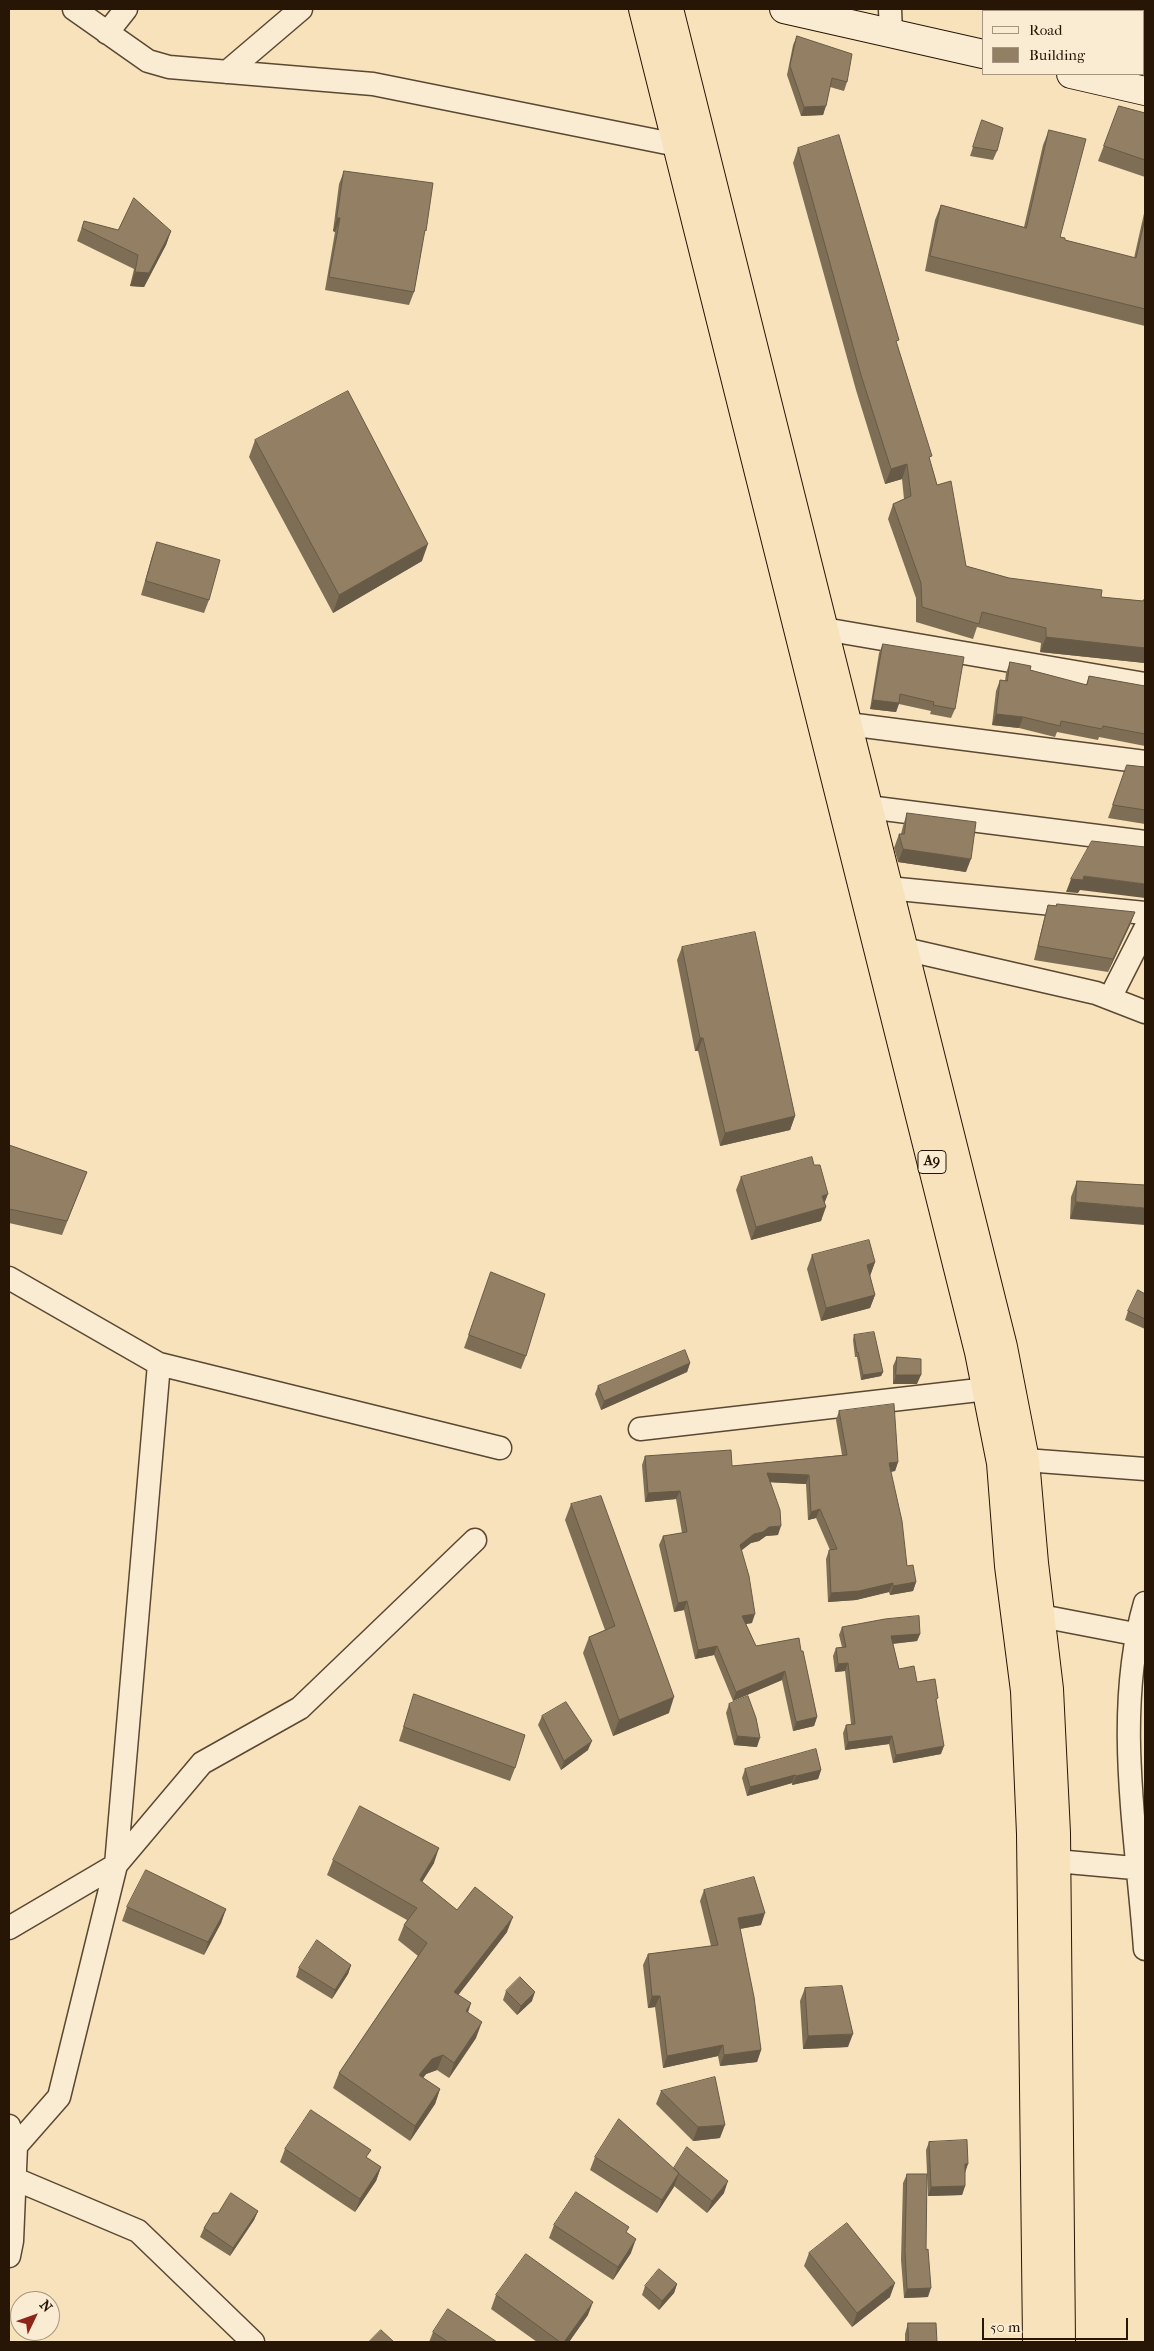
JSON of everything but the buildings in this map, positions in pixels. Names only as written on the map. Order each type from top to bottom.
[{"type":"highway","name":"A9","points":[[643,9],[987,1389],[1001,1463],[1009,1566],[1026,1711],[1031,1834],[1037,2342]]},
{"type":"highway","name":"A9","points":[[669,9],[1003,1347],[1025,1460],[1050,1699],[1055,1799],[1061,2342]]},
{"type":"street","points":[[74,9],[148,61],[169,67],[373,84],[677,145]]},
{"type":"street","points":[[107,33],[126,9]]},
{"type":"street","points":[[227,72],[301,9]]},
{"type":"street","points":[[784,9],[891,21],[982,54]]},
{"type":"street","points":[[1075,75],[1145,91]]},
{"type":"street","points":[[824,629],[1145,684]]},
{"type":"street","points":[[848,724],[1145,762]]},
{"type":"street","points":[[868,807],[1145,842]]},
{"type":"street","points":[[888,888],[1145,913]]},
{"type":"street","points":[[1104,993],[1145,929]]},
{"type":"street","points":[[904,949],[1104,993],[1145,996]]},
{"type":"street","points":[[1104,993],[1145,1012]]},
{"type":"street","points":[[9,1278],[159,1364],[500,1448]]},
{"type":"street","points":[[9,2256],[12,2241],[15,2179],[12,2136],[59,2097],[116,1865],[159,1364]]},
{"type":"street","points":[[640,1429],[987,1389]]},
{"type":"street","points":[[1025,1460],[1145,1469]]},
{"type":"street","points":[[9,1928],[116,1865],[202,1763],[300,1708],[475,1540]]},
{"type":"street","points":[[1145,1604],[1141,1636],[1138,1703],[1138,1792],[1145,1949]]},
{"type":"street","points":[[1041,1616],[1141,1636]]},
{"type":"street","points":[[1056,1862],[1142,1868]]},
{"type":"street","points":[[15,2179],[138,2231],[253,2342]]}]
